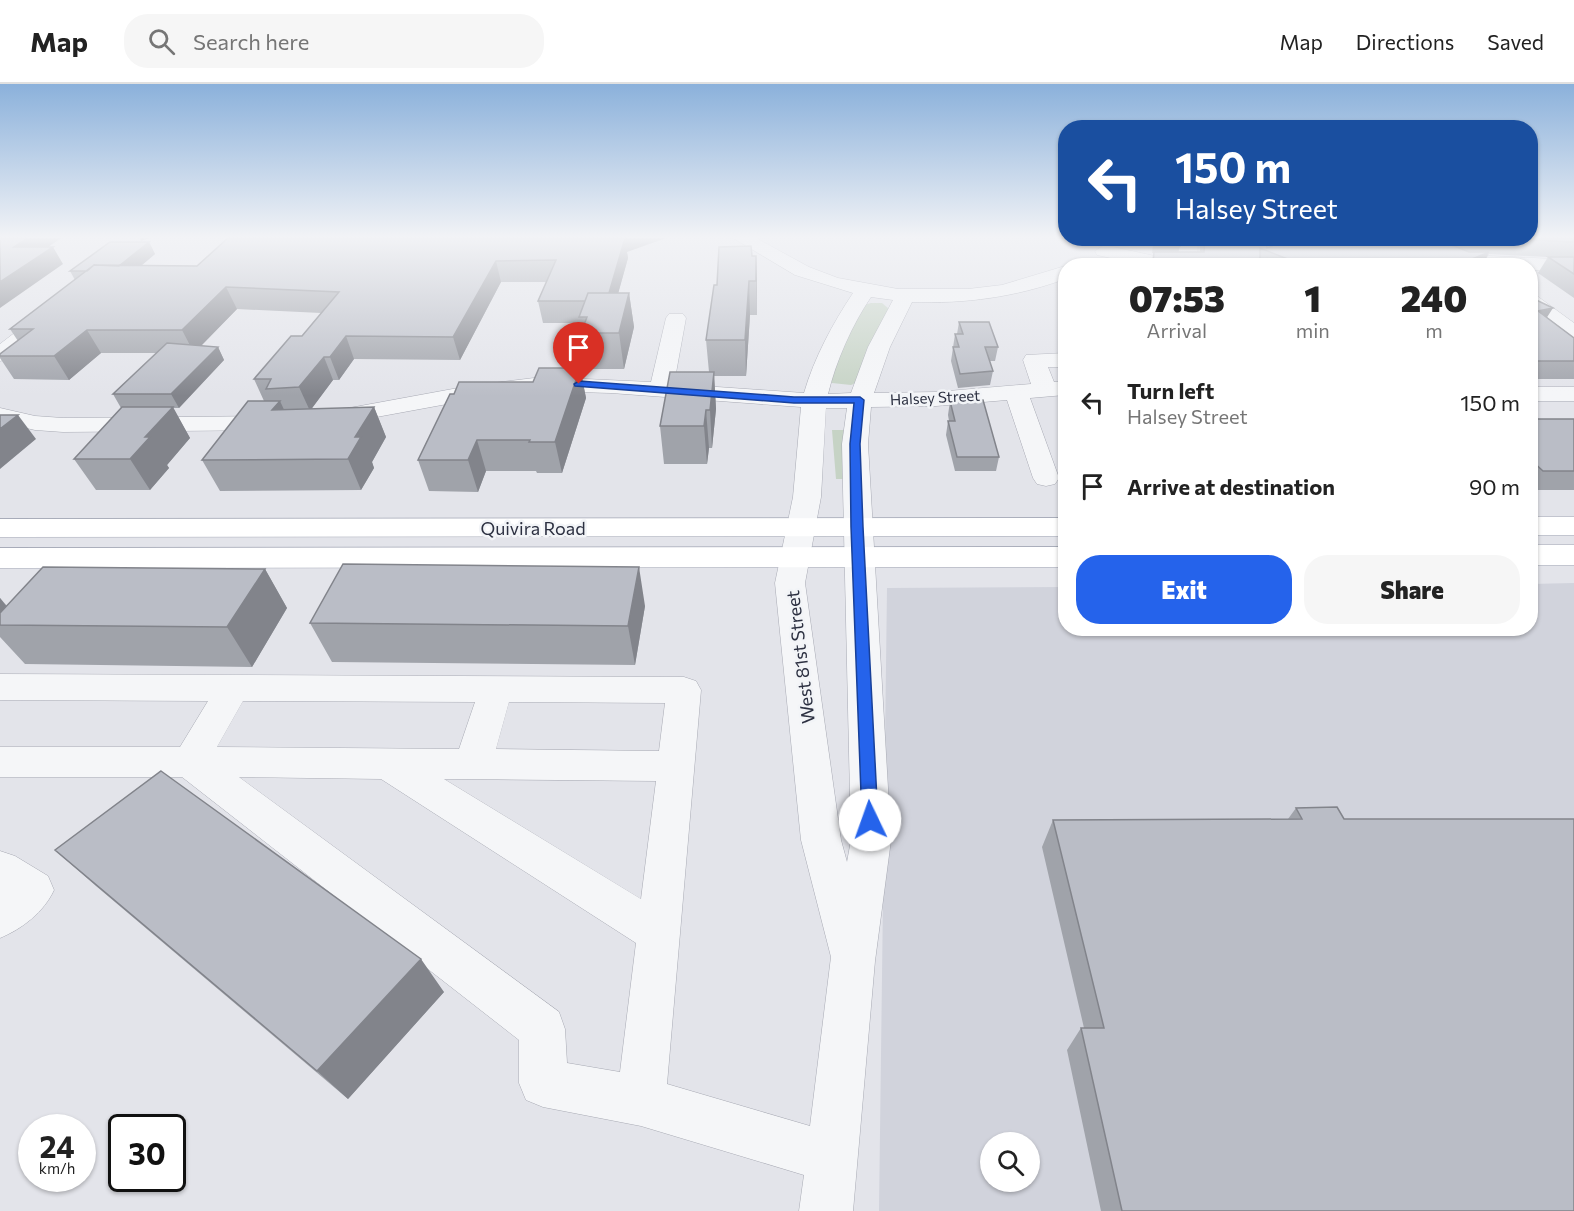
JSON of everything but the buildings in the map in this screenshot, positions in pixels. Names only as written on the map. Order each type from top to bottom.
[{"type":"main road","points":[[1538,526],[1572,528]]},
{"type":"main road","name":"Quivira Road","points":[[0,528],[857,543],[1058,557]]},
{"type":"main road","name":"Quivira Road","points":[[857,543],[1058,528]]},
{"type":"main road","points":[[0,539],[61,539],[80,529]]},
{"type":"main road","name":"Quivira Road","points":[[0,558],[799,542]]},
{"type":"main road","points":[[1538,555],[1574,555]]},
{"type":"street","points":[[865,291],[905,296],[996,291]]},
{"type":"street","name":"West 81st Street","points":[[853,961],[821,840],[790,583],[807,497],[814,401],[820,378],[850,313],[865,291]]},
{"type":"street","name":"West 81st Street","points":[[826,1211],[853,961],[871,840],[857,543],[855,444],[860,400],[879,347],[905,296]]},
{"type":"street","points":[[1538,301],[1567,302]]},
{"type":"street","points":[[1538,306],[1574,333]]},
{"type":"street","points":[[662,389],[676,318]]},
{"type":"street","points":[[0,354],[38,326]]},
{"type":"street","points":[[1055,389],[1034,360],[1058,360]]},
{"type":"street","name":"Halsey Street","points":[[0,415],[35,423],[63,424],[301,422],[519,386],[579,384],[814,401],[936,399],[1055,389]]},
{"type":"street","points":[[1016,392],[1046,478]]},
{"type":"street","points":[[1538,394],[1574,394]]},
{"type":"street","points":[[0,687],[684,690],[641,1101]]},
{"type":"street","points":[[190,762],[234,687]]},
{"type":"street","points":[[473,765],[496,689]]},
{"type":"street","points":[[0,762],[676,766]]},
{"type":"street","points":[[190,762],[542,1029],[543,1083],[641,1101],[832,1158]]},
{"type":"street","points":[[387,764],[658,933]]},
{"type":"street","points":[[0,869],[33,890],[0,918]]},
{"type":"shaded area","points":[[1574,583],[1574,1211],[879,1211],[887,588],[1058,587],[1058,636],[1538,636],[1538,584]]},
{"type":"green space","points":[[882,303],[889,309],[858,382],[851,385],[832,383],[830,379],[844,342],[864,305]]},
{"type":"green space","points":[[832,430],[848,430],[849,479],[836,479]]},
{"type":"route","points":[[579,384],[794,400],[860,400],[855,444],[870,820]]}]
